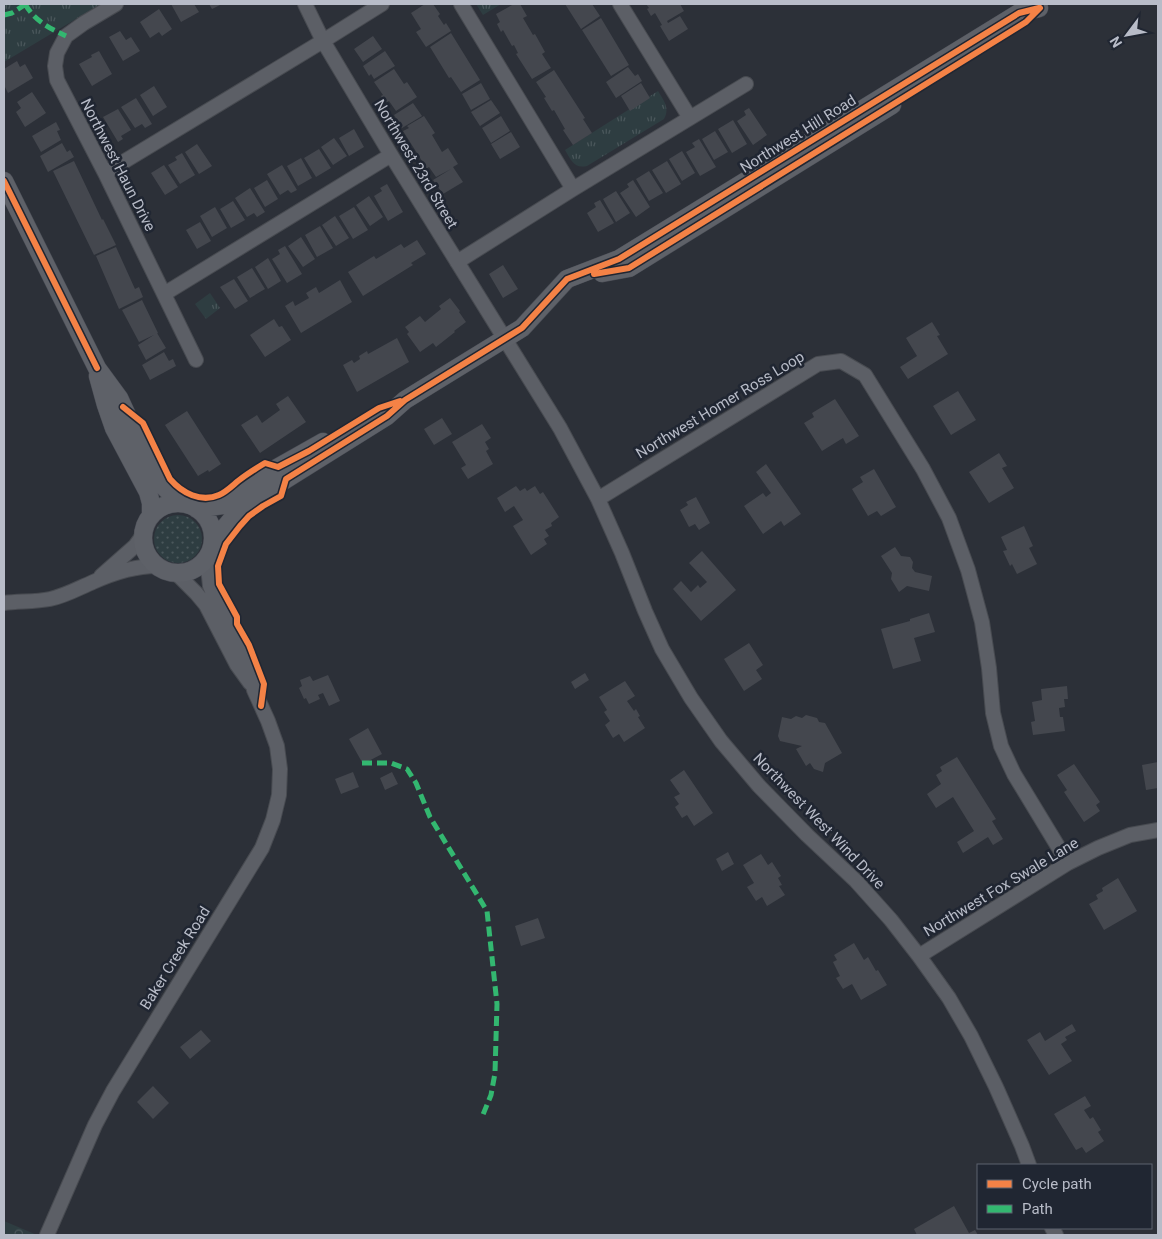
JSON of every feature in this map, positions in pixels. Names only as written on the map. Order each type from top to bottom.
[{"type":"main road","name":"Northwest Hill Road","points":[[210,550],[232,519],[248,503],[387,416],[405,400],[522,328],[567,279],[629,268],[1026,22],[1043,6]]},
{"type":"main road","points":[[4,181],[97,368],[118,398],[153,472],[162,486],[204,515],[210,523],[212,532],[210,550],[201,564],[185,572],[176,573],[164,570],[157,566],[146,552],[143,535],[146,525],[151,516],[164,506],[173,504],[189,506]]},
{"type":"main road","points":[[97,368],[114,428],[148,492],[151,503],[151,516]]},
{"type":"main road","name":"Northwest Hill Road","points":[[189,506],[222,504],[234,498],[261,477],[309,451],[379,408],[405,400]]},
{"type":"street","name":"Northwest Haun Drive","points":[[116,4],[66,36],[57,53],[55,66],[58,80],[196,360]]},
{"type":"street","name":"Northwest 23rd Street","points":[[305,4],[323,41],[391,155],[505,339]]},
{"type":"street","points":[[104,173],[382,4]]},
{"type":"street","points":[[461,4],[573,189]]},
{"type":"street","points":[[620,4],[690,118]]},
{"type":"street","points":[[457,262],[746,84]]},
{"type":"street","points":[[164,294],[391,155]]},
{"type":"street","name":"Northwest West Wind Drive","points":[[505,339],[560,428],[598,499],[662,649],[691,698],[721,742],[759,786],[856,881],[891,920],[919,956],[971,1036],[996,1087],[1029,1164]]},
{"type":"street","name":"Northwest Homer Ross Loop","points":[[598,499],[818,364],[841,361],[865,375],[923,469],[949,518],[968,570],[982,622],[993,713],[1001,746],[1014,774],[1068,864]]},
{"type":"street","points":[[96,581],[135,546],[143,535]]},
{"type":"street","name":"Baker Creek Road","points":[[210,550],[210,586],[247,659],[254,690]]},
{"type":"street","points":[[4,603],[50,599],[71,593],[96,581],[130,569],[157,566]]},
{"type":"street","name":"Baker Creek Road","points":[[47,1235],[85,1147],[113,1091],[262,848],[273,820],[279,795],[280,769],[277,746],[254,690],[237,665],[206,605],[176,573]]},
{"type":"street","name":"Northwest Fox Swale Lane","points":[[919,956],[1068,864],[1098,848],[1130,835],[1158,830]]},
{"type":"green space","points":[[4,4],[101,4],[4,62]]},
{"type":"green space","points":[[476,4],[501,4],[483,15]]},
{"type":"green space","points":[[658,91],[666,108],[664,119],[587,166],[576,165],[571,160],[565,150]]},
{"type":"green space","points":[[210,293],[220,308],[206,319],[195,304]]},
{"type":"green space","points":[[173,515],[183,515],[192,519],[198,525],[202,539],[198,553],[192,559],[183,563],[173,563],[164,559],[158,553],[154,544],[154,534],[158,525],[164,519]]},
{"type":"green space","points":[[4,1221],[37,1235],[4,1235]]},
{"type":"building","points":[[171,4],[194,4],[199,12],[181,22]]},
{"type":"building","points":[[209,4],[222,4],[212,9]]},
{"type":"building","points":[[425,4],[433,4],[440,14],[438,16],[444,25],[446,23],[451,31],[426,47],[416,32],[421,29],[411,13]]},
{"type":"building","points":[[514,4],[520,4],[527,16],[523,18],[533,35],[535,34],[545,52],[542,54],[551,68],[532,79],[516,54],[518,53],[514,45],[512,46],[503,30],[501,32],[497,24],[500,22],[496,14]]},
{"type":"building","points":[[565,4],[592,4],[600,16],[581,29]]},
{"type":"building","points":[[646,4],[680,4],[684,11],[667,21],[668,23],[680,16],[688,29],[669,41],[655,13],[651,16]]},
{"type":"building","points":[[159,9],[172,29],[162,36],[159,32],[150,38],[140,22]]},
{"type":"building","points":[[601,18],[629,65],[611,76],[582,30]]},
{"type":"building","points":[[120,31],[126,40],[131,37],[140,51],[123,61],[109,37]]},
{"type":"building","points":[[451,33],[480,80],[461,92],[451,77],[449,78],[430,47]]},
{"type":"building","points":[[373,36],[382,49],[363,62],[354,49]]},
{"type":"building","points":[[99,51],[112,74],[92,86],[79,64]]},
{"type":"building","points":[[385,51],[395,66],[374,79],[371,74],[369,76],[363,66]]},
{"type":"building","points":[[17,61],[20,67],[25,64],[33,78],[8,93],[4,85],[4,69]]},
{"type":"building","points":[[628,67],[635,76],[638,74],[642,81],[616,98],[606,82]]},
{"type":"building","points":[[394,69],[404,84],[407,82],[417,97],[396,111],[389,101],[385,103],[381,96],[383,95],[374,82]]},
{"type":"building","points":[[554,70],[585,118],[583,119],[592,133],[573,145],[536,82]]},
{"type":"building","points":[[481,83],[490,99],[471,110],[462,94]]},
{"type":"building","points":[[641,83],[650,98],[630,111],[621,96]]},
{"type":"building","points":[[154,86],[167,107],[153,116],[140,95]]},
{"type":"building","points":[[32,92],[46,113],[25,127],[16,112],[21,108],[17,102]]},
{"type":"building","points":[[136,98],[152,124],[145,128],[142,124],[135,128],[121,107]]},
{"type":"building","points":[[491,100],[500,113],[480,126],[471,112]]},
{"type":"building","points":[[413,103],[422,116],[402,128],[394,115]]},
{"type":"building","points":[[749,108],[767,135],[753,145],[737,121],[746,115],[744,111]]},
{"type":"building","points":[[118,109],[131,130],[121,136],[123,139],[118,142],[103,117]]},
{"type":"building","points":[[424,116],[435,133],[432,135],[442,152],[448,148],[458,164],[453,167],[463,182],[443,194],[433,180],[451,169],[436,177],[429,167],[426,169],[403,131],[409,128],[407,126]]},
{"type":"building","points":[[501,116],[510,131],[491,143],[482,128]]},
{"type":"building","points":[[733,120],[747,144],[732,153],[718,129]]},
{"type":"building","points":[[56,122],[60,130],[57,131],[61,140],[41,152],[32,136]]},
{"type":"building","points":[[354,129],[364,147],[349,156],[339,138]]},
{"type":"building","points":[[715,131],[728,152],[714,160],[702,139]]},
{"type":"building","points":[[511,132],[520,147],[500,159],[491,144]]},
{"type":"building","points":[[334,138],[347,156],[333,165],[321,147]]},
{"type":"building","points":[[699,139],[716,167],[700,176],[686,152],[695,147],[692,143]]},
{"type":"building","points":[[62,143],[67,152],[70,150],[74,157],[48,172],[40,156]]},
{"type":"building","points":[[197,144],[212,166],[199,174],[185,152]]},
{"type":"building","points":[[319,149],[331,168],[316,177],[304,158]]},
{"type":"building","points":[[682,151],[695,173],[682,181],[669,159]]},
{"type":"building","points":[[182,153],[195,175],[180,184],[168,165],[177,160],[175,157]]},
{"type":"building","points":[[301,158],[312,178],[298,186],[287,166]]},
{"type":"building","points":[[74,161],[116,245],[94,255],[53,171]]},
{"type":"building","points":[[667,161],[681,184],[666,193],[652,170]]},
{"type":"building","points":[[164,165],[178,187],[165,195],[151,173]]},
{"type":"building","points":[[282,165],[297,190],[291,193],[288,190],[280,195],[267,174]]},
{"type":"building","points":[[649,171],[663,193],[649,201],[636,179]]},
{"type":"building","points":[[267,180],[278,199],[265,207],[254,188]]},
{"type":"building","points":[[633,180],[650,207],[636,217],[620,193],[629,187],[627,184]]},
{"type":"building","points":[[387,184],[403,212],[388,221],[374,196],[382,191],[380,188]]},
{"type":"building","points":[[250,188],[265,212],[257,217],[254,213],[247,217],[235,198]]},
{"type":"building","points":[[616,191],[630,213],[616,222],[603,199]]},
{"type":"building","points":[[369,196],[383,217],[370,226],[356,205]]},
{"type":"building","points":[[600,200],[614,223],[598,232],[587,213],[596,207],[594,203]]},
{"type":"building","points":[[233,201],[245,220],[231,228],[220,209]]},
{"type":"building","points":[[215,207],[227,228],[212,237],[200,216]]},
{"type":"building","points":[[354,207],[368,230],[353,239],[339,216]]},
{"type":"building","points":[[335,216],[349,238],[336,246],[322,225]]},
{"type":"building","points":[[200,222],[211,241],[197,249],[186,230]]},
{"type":"building","points":[[320,226],[333,248],[317,257],[305,235]]},
{"type":"building","points":[[301,237],[315,259],[303,267],[288,246]]},
{"type":"building","points":[[417,240],[426,254],[411,263],[413,265],[363,296],[348,272],[374,256],[376,259],[401,244],[404,248]]},
{"type":"building","points":[[285,246],[302,274],[287,283],[272,259],[280,254],[278,250]]},
{"type":"building","points":[[116,247],[135,289],[139,287],[143,297],[119,309],[96,256]]},
{"type":"building","points":[[268,258],[281,281],[268,289],[255,267]]},
{"type":"building","points":[[503,265],[518,289],[503,298],[489,274]]},
{"type":"building","points":[[252,268],[265,289],[250,298],[237,277]]},
{"type":"building","points":[[234,279],[248,301],[235,309],[220,287]]},
{"type":"building","points":[[340,280],[352,302],[301,333],[285,306],[293,301],[295,306],[309,298],[306,293],[316,287],[319,293]]},
{"type":"building","points":[[450,298],[466,322],[436,347],[433,343],[420,352],[407,334],[409,332],[405,327],[420,316],[425,322],[441,309],[439,306]]},
{"type":"building","points":[[142,300],[158,333],[139,342],[122,310]]},
{"type":"building","points":[[274,319],[279,327],[282,326],[291,340],[265,357],[250,335]]},
{"type":"building","points":[[932,322],[940,335],[937,336],[948,354],[908,379],[900,367],[917,356],[906,338]]},
{"type":"building","points":[[157,333],[166,348],[146,360],[138,345]]},
{"type":"building","points":[[397,338],[409,362],[357,392],[343,365],[352,360],[354,363],[360,359],[359,356],[367,351],[368,354]]},
{"type":"building","points":[[164,352],[169,361],[173,359],[176,366],[150,380],[142,365]]},
{"type":"building","points":[[958,391],[976,420],[951,435],[933,406]]},
{"type":"building","points":[[288,396],[306,422],[260,453],[241,425],[257,415],[262,423],[280,410],[276,404]]},
{"type":"building","points":[[835,399],[859,436],[846,444],[843,438],[822,451],[804,423],[814,417],[812,413]]},
{"type":"building","points":[[187,411],[221,464],[209,472],[208,470],[198,476],[165,425]]},
{"type":"building","points":[[442,418],[452,434],[434,445],[424,429]]},
{"type":"building","points":[[482,424],[491,438],[485,442],[489,449],[486,451],[493,464],[468,479],[461,468],[466,465],[452,442]]},
{"type":"building","points":[[999,453],[1007,466],[1002,468],[1014,488],[989,503],[969,472]]},
{"type":"building","points":[[766,464],[801,514],[784,526],[781,521],[763,534],[744,506],[763,493],[766,497],[771,493],[756,472]]},
{"type":"building","points":[[874,469],[896,507],[881,516],[877,511],[868,516],[852,489],[863,482],[860,477]]},
{"type":"building","points":[[516,486],[520,491],[525,488],[527,491],[535,486],[540,494],[543,492],[559,517],[551,523],[552,526],[545,530],[549,536],[544,539],[547,544],[531,555],[513,526],[523,520],[514,506],[505,512],[497,498]]},
{"type":"building","points":[[696,497],[710,523],[699,530],[695,524],[689,527],[680,510],[688,505],[686,502]]},
{"type":"building","points":[[1024,526],[1033,546],[1029,548],[1037,564],[1017,574],[1012,564],[1010,566],[1003,551],[1007,550],[1001,537]]},
{"type":"building","points":[[895,547],[901,556],[910,557],[913,562],[912,568],[915,572],[932,576],[929,591],[907,586],[899,592],[891,579],[892,573],[881,556]]},
{"type":"building","points":[[702,551],[736,590],[701,621],[673,589],[681,581],[691,592],[698,585],[700,588],[707,582],[689,563]]},
{"type":"building","points":[[929,613],[935,632],[914,638],[921,661],[893,669],[881,629],[910,621],[910,619]]},
{"type":"building","points":[[749,643],[763,665],[756,670],[762,679],[744,691],[724,659]]},
{"type":"building","points":[[585,673],[589,680],[575,689],[571,682]]},
{"type":"building","points":[[328,675],[340,701],[329,706],[323,693],[318,695],[320,699],[309,704],[306,698],[304,699],[299,688],[302,686],[300,680],[310,676],[313,681]]},
{"type":"building","points":[[625,681],[635,696],[627,701],[634,711],[636,709],[640,716],[638,717],[645,728],[624,742],[619,734],[613,738],[605,725],[610,721],[604,712],[607,710],[599,697]]},
{"type":"building","points":[[1067,686],[1068,699],[1064,699],[1065,707],[1059,708],[1060,717],[1063,717],[1065,731],[1033,735],[1031,722],[1035,721],[1032,702],[1042,700],[1041,689]]},
{"type":"building","points":[[806,715],[817,718],[819,722],[825,723],[842,753],[825,763],[823,772],[814,769],[810,763],[806,766],[796,749],[802,746],[780,741],[778,736],[782,717],[791,719],[796,716],[802,718]]},
{"type":"building","points":[[368,728],[382,754],[363,764],[349,739]]},
{"type":"building","points":[[957,757],[996,819],[992,821],[1003,839],[993,845],[988,837],[963,853],[957,842],[974,831],[953,797],[936,808],[927,794],[941,784],[936,775],[942,771],[940,767]]},
{"type":"building","points":[[1158,762],[1158,788],[1146,790],[1142,765]]},
{"type":"building","points":[[1074,764],[1100,802],[1096,805],[1100,811],[1084,822],[1064,792],[1067,790],[1057,775]]},
{"type":"building","points":[[684,770],[713,813],[694,826],[687,815],[682,818],[675,807],[679,804],[674,797],[680,794],[670,780]]},
{"type":"building","points":[[353,772],[359,787],[341,794],[335,779]]},
{"type":"building","points":[[392,772],[398,784],[385,790],[380,778]]},
{"type":"building","points":[[728,852],[734,864],[722,871],[716,859]]},
{"type":"building","points":[[761,854],[768,865],[772,862],[781,876],[778,878],[782,885],[779,886],[785,895],[767,906],[762,897],[756,901],[747,887],[754,883],[743,865]]},
{"type":"building","points":[[1118,878],[1137,911],[1104,930],[1089,904],[1098,899],[1096,895],[1103,891],[1102,888]]},
{"type":"building","points":[[538,918],[545,938],[521,946],[515,926]]},
{"type":"building","points":[[854,943],[864,960],[868,957],[887,985],[861,1000],[852,984],[843,989],[836,978],[840,976],[833,962],[837,960],[834,955]]},
{"type":"building","points":[[1072,1024],[1076,1031],[1065,1037],[1067,1040],[1061,1044],[1072,1061],[1049,1075],[1027,1040],[1040,1032],[1045,1041]]},
{"type":"building","points":[[201,1030],[211,1041],[190,1059],[180,1047]]},
{"type":"building","points":[[153,1086],[169,1103],[153,1119],[137,1102]]},
{"type":"building","points":[[1085,1096],[1091,1106],[1084,1110],[1090,1119],[1093,1117],[1101,1130],[1098,1132],[1104,1141],[1086,1153],[1082,1147],[1076,1150],[1054,1114]]},
{"type":"building","points":[[954,1206],[969,1233],[975,1230],[978,1235],[917,1235],[914,1229]]},
{"type":"marked path","points":[[25,4],[48,27],[66,36]]},
{"type":"marked path","points":[[4,15],[12,13],[26,4]]},
{"type":"marked path","points":[[362,763],[391,763],[407,769],[416,783],[430,817],[487,911],[497,1004],[495,1073],[491,1095],[482,1117]]},
{"type":"cycle path","points":[[261,706],[264,684],[249,645],[237,624],[237,617],[219,584],[218,566],[226,544],[240,526],[249,516],[281,496],[286,479],[387,416],[405,400],[522,328],[567,279],[619,259],[1019,13],[1039,8]]},
{"type":"cycle path","points":[[594,274],[629,268],[1026,22],[1040,8]]},
{"type":"cycle path","points":[[4,181],[97,368]]},
{"type":"cycle path","points":[[123,407],[143,423],[170,479],[180,489],[192,495],[205,498],[222,494],[265,463],[278,467],[309,451],[379,408],[400,401]]}]
